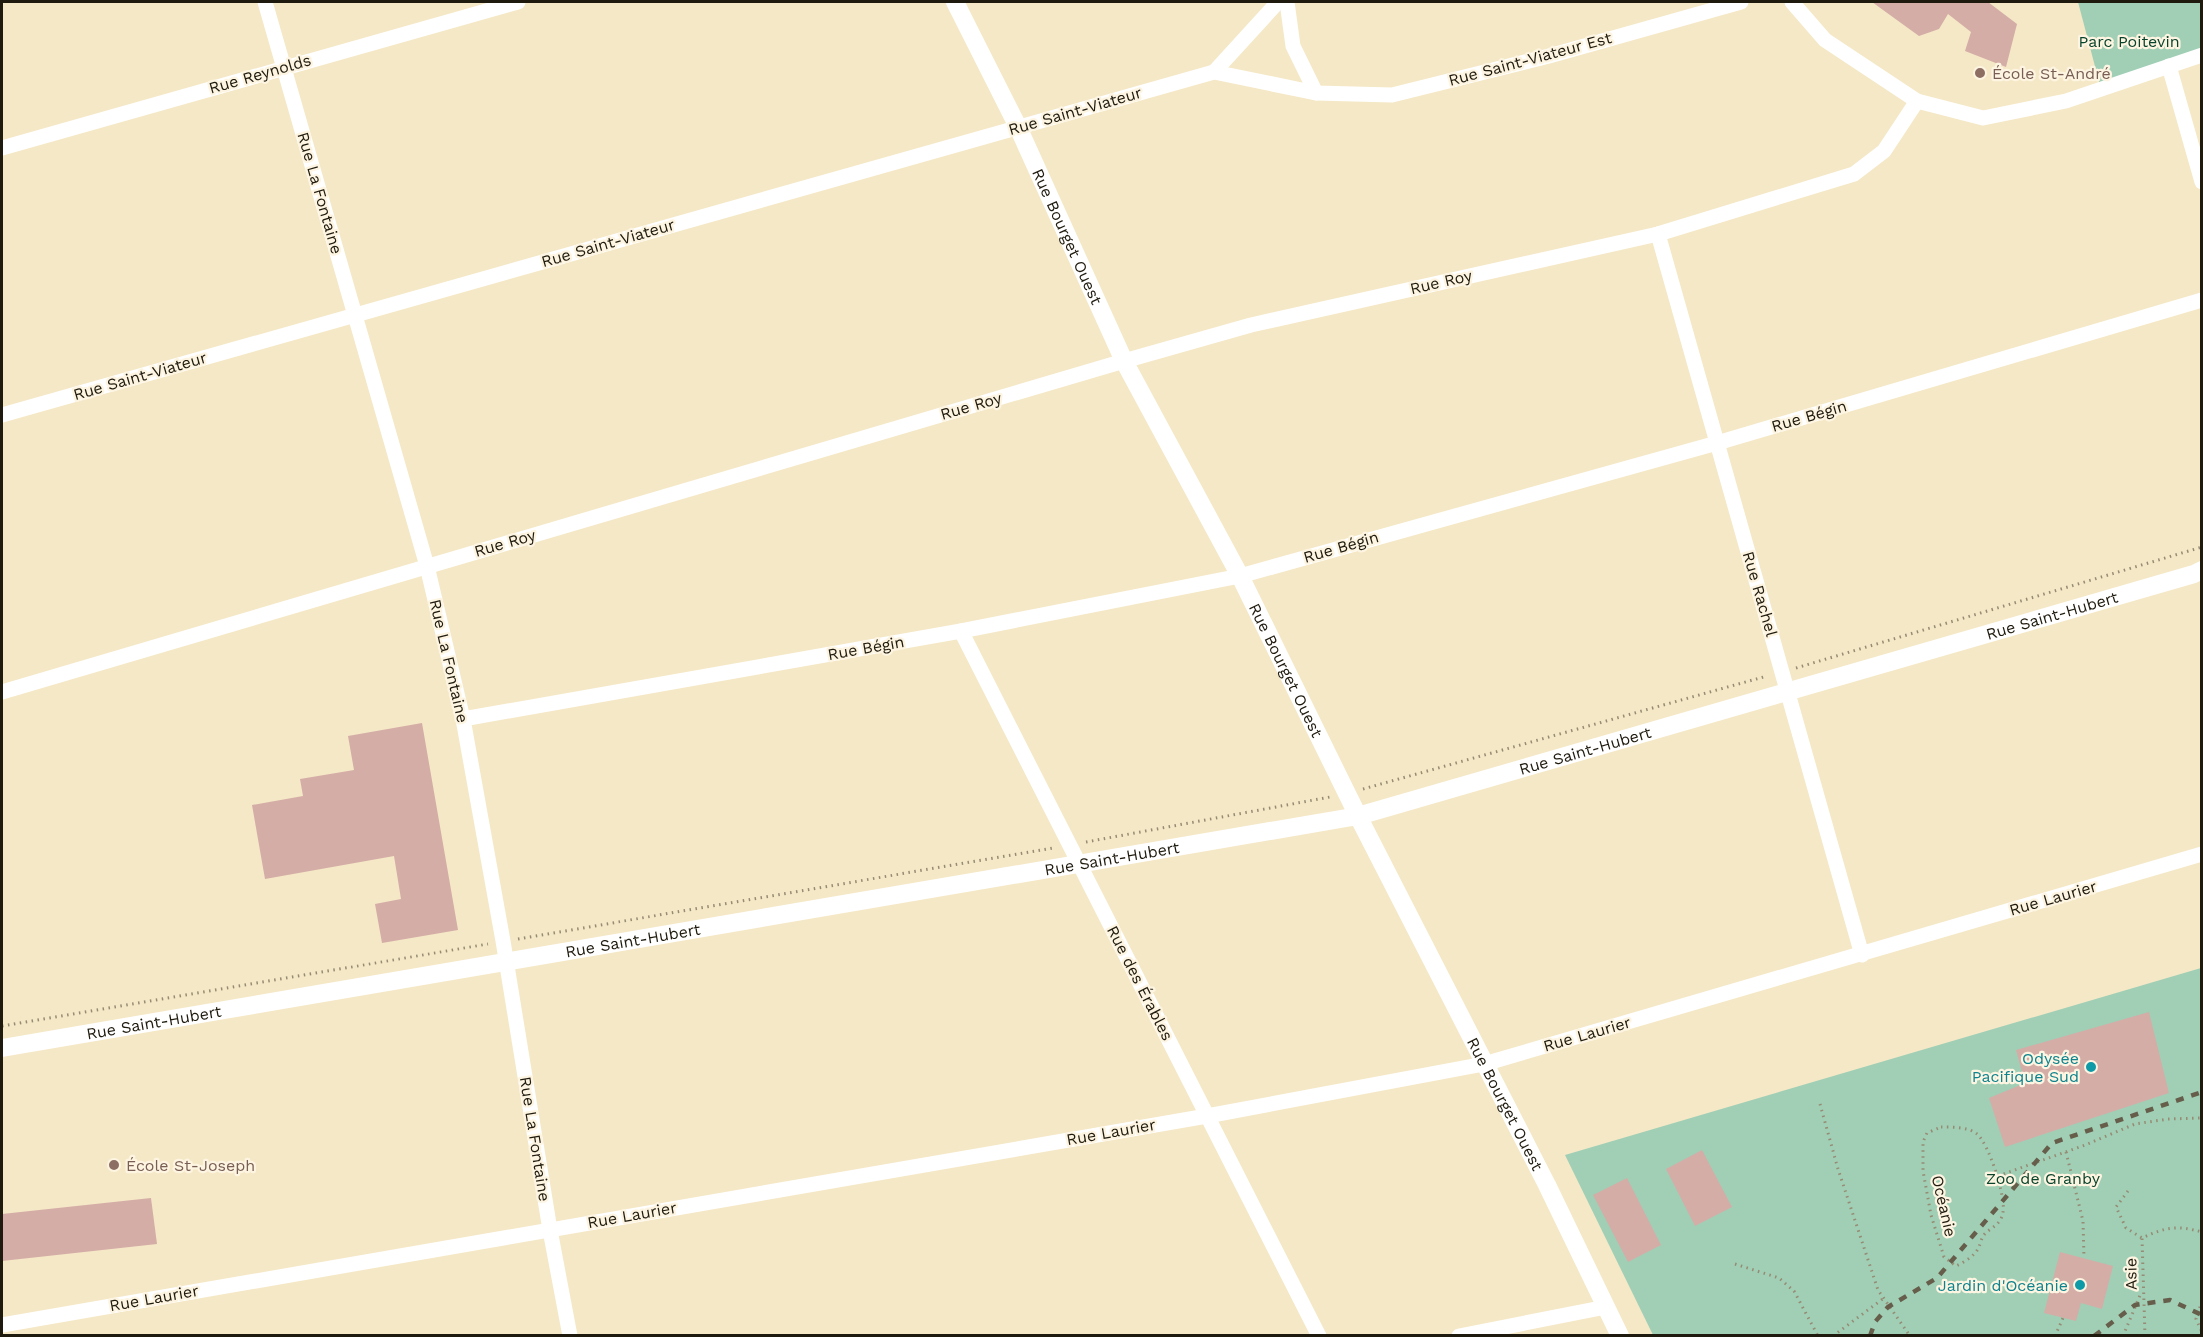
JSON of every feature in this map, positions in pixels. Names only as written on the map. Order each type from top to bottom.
[{"type":"street","name":"Rue La Fontaine","points":[[265,2],[427,566],[463,719],[570,1335]]},
{"type":"street","name":"Rue Reynolds","points":[[2,148],[518,2]]},
{"type":"street","name":"Rue Bourget Ouest","points":[[955,2],[1018,127],[1124,361],[1240,576],[1358,816],[1547,1185],[1620,1335]]},
{"type":"street","points":[[1214,72],[1278,2]]},
{"type":"street","points":[[1287,2],[1293,46],[1316,93]]},
{"type":"street","name":"Rue Saint-Viateur Est","points":[[1214,72],[1316,93],[1392,95],[1549,56],[1741,2]]},
{"type":"street","points":[[1792,2],[1825,40],[1917,101],[1983,118],[2066,101],[2202,55]]},
{"type":"street","points":[[2169,66],[2202,182]]},
{"type":"street","name":"Rue Saint-Viateur","points":[[2,415],[1214,72]]},
{"type":"street","name":"Rue Roy","points":[[2,692],[1251,325],[1658,234],[1854,174],[1884,151],[1917,101]]},
{"type":"street","name":"Rue Rachel","points":[[1658,234],[1862,955]]},
{"type":"street","name":"Rue Bégin","points":[[463,719],[961,631],[1240,576],[1717,443],[2202,300]]},
{"type":"street","name":"Rue Saint-Hubert","points":[[2,1048],[1358,816],[2199,572]]},
{"type":"street","name":"Rue des Érables","points":[[961,631],[1319,1335]]},
{"type":"street","name":"Rue Laurier","points":[[2,1325],[1207,1116],[1484,1064],[2202,854]]},
{"type":"street","points":[[1459,1335],[1606,1307]]},
{"type":"path","name":"Rue Saint-Hubert","points":[[2,1026],[1070,845],[1348,794],[1782,672],[2202,547]]},
{"type":"path","points":[[2202,1058],[2202,1069]]},
{"type":"path","points":[[1820,1104],[1838,1169],[1878,1290],[1911,1335]]},
{"type":"path","points":[[1998,1176],[2135,1124],[2168,1119],[2202,1118]]},
{"type":"path","name":"Océanie","points":[[1941,1127],[1959,1128],[1977,1134],[1998,1176],[2004,1212],[1996,1227],[1984,1235],[1978,1250],[1966,1261],[1956,1266],[1944,1257],[1931,1215],[1923,1171],[1923,1142],[1927,1133],[1941,1127]]},
{"type":"path","points":[[2066,1152],[2083,1221],[2084,1258]]},
{"type":"path","points":[[2128,1191],[2116,1207],[2126,1228],[2142,1238]]},
{"type":"path","name":"Asie","points":[[2145,1335],[2142,1238],[2161,1229],[2179,1226],[2202,1232]]},
{"type":"path","points":[[1735,1264],[1779,1278],[1794,1291],[1818,1335]]},
{"type":"path","points":[[2123,1335],[2143,1290]]},
{"type":"path","points":[[1833,1335],[1884,1298]]},
{"type":"path","points":[[2202,1301],[2196,1320],[2202,1332]]},
{"type":"path","points":[[2055,1335],[2063,1318]]},
{"type":"green space","name":"Parc Poitevin","points":[[2078,2],[2201,2],[2201,60],[2101,89]]},
{"type":"green space","name":"Zoo de Granby","points":[[2201,968],[2201,1335],[1653,1335],[1565,1155]]},
{"type":"building","points":[[1872,2],[1988,2],[2017,24],[2006,67],[1965,51],[1971,32],[1948,14],[1939,29],[1919,36]]},
{"type":"building","points":[[422,723],[458,930],[382,943],[375,904],[401,899],[394,856],[265,879],[252,805],[303,796],[300,779],[354,770],[348,736]]},
{"type":"building","name":"Odysée Pacifique Sud","points":[[2149,1012],[2169,1093],[2005,1147],[1989,1098],[2025,1083],[2016,1050]]},
{"type":"building","points":[[1702,1150],[1732,1207],[1695,1226],[1666,1169]]},
{"type":"building","points":[[1627,1178],[1661,1245],[1628,1262],[1593,1195]]},
{"type":"building","name":"École St-Joseph","points":[[151,1198],[157,1244],[2,1261],[2,1214]]},
{"type":"building","name":"Jardin d'Océanie","points":[[2060,1252],[2113,1266],[2102,1309],[2081,1303],[2076,1321],[2044,1313]]},
{"type":"railway","points":[[1870,1336],[1875,1322],[1888,1307],[1937,1278],[2052,1143],[2202,1092]]},
{"type":"railway","points":[[2094,1336],[2135,1305],[2170,1300],[2202,1315]]},
{"type":"place","name":"École St-André","points":[[1980,73]]},
{"type":"place","name":"Odysée Pacifique Sud","points":[[2091,1067]]},
{"type":"place","name":"École St-Joseph","points":[[114,1165]]},
{"type":"place","name":"Jardin d'Océanie","points":[[2080,1285]]}]
